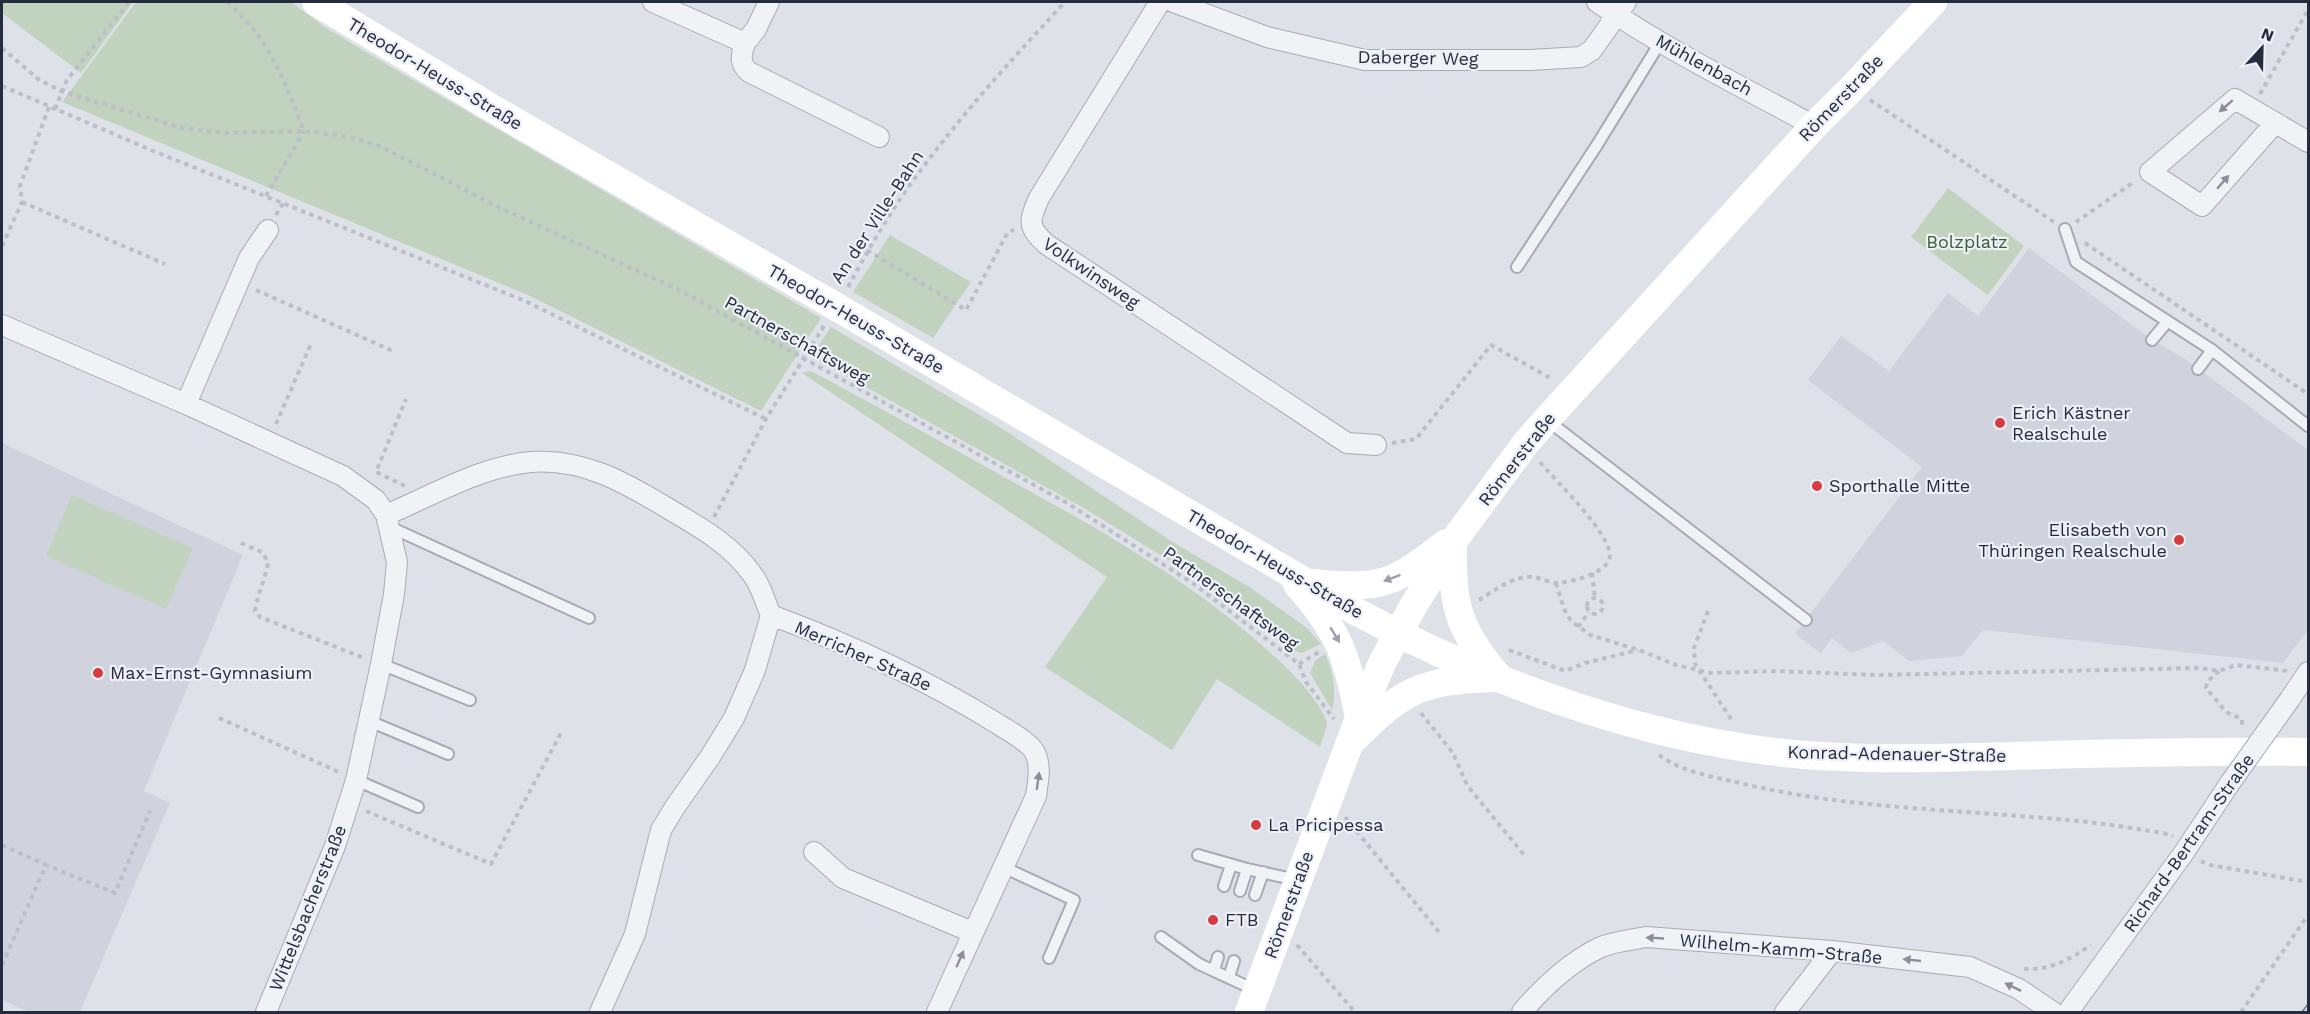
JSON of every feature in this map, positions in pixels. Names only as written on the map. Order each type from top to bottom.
[{"type":"main road","name":"Theodor-Heuss-Straße","points":[[315,2],[495,110],[1296,577],[1398,633]]},
{"type":"main road","name":"Römerstraße","points":[[1253,1002],[1353,733],[1398,633],[1455,539],[1525,444],[1547,419],[1814,126],[1933,2]]},
{"type":"main road","points":[[1296,577],[1358,585],[1387,581],[1401,575],[1455,539]]},
{"type":"main road","points":[[1455,539],[1453,586],[1457,610],[1472,643],[1499,677]]},
{"type":"main road","points":[[1296,577],[1340,643],[1351,675],[1353,733]]},
{"type":"main road","name":"Konrad-Adenauer-Straße","points":[[1398,633],[1499,677],[1581,707],[1642,725],[1753,749],[1847,756],[1930,758],[2242,751],[2308,752]]},
{"type":"main road","points":[[1353,733],[1393,702],[1417,689],[1444,681],[1499,677]]},
{"type":"street","points":[[653,2],[745,43]]},
{"type":"street","points":[[769,2],[756,28],[745,43],[741,57],[743,66],[749,72],[879,137]]},
{"type":"street","name":"Volkwinsweg","points":[[1160,2],[1039,198],[1031,222],[1034,233],[1046,244],[1347,443],[1376,445]]},
{"type":"street","name":"Daberger Weg","points":[[1173,2],[1268,37],[1365,60],[1530,60],[1581,57],[1593,50],[1621,8]]},
{"type":"street","name":"Mühlenbach","points":[[1597,2],[1621,8],[1661,41],[1814,126]]},
{"type":"street","points":[[2275,123],[2202,206],[2150,172],[2235,99],[2308,142]]},
{"type":"street","points":[[186,404],[249,258],[268,230]]},
{"type":"street","points":[[2,325],[186,404],[343,476],[376,500],[388,521],[421,500],[494,468],[531,462],[563,463],[621,480],[707,531],[734,552],[754,575],[771,615]]},
{"type":"street","name":"Wittelsbacherstraße","points":[[266,1012],[335,846],[356,780],[381,664],[397,562],[388,521]]},
{"type":"street","name":"Merricher Straße","points":[[600,1012],[635,934],[661,830],[734,718],[755,670],[771,615],[826,635],[960,700],[1034,750],[1040,771],[1036,796],[937,1012]]},
{"type":"street","name":"Richard-Bertram-Straße","points":[[2068,1012],[2187,848],[2290,699],[2302,668]]},
{"type":"street","points":[[814,852],[843,878],[972,932]]},
{"type":"street","name":"Wilhelm-Kamm-Straße","points":[[1522,1012],[1562,973],[1600,948],[1617,942],[1646,937],[1832,951],[1970,967],[2019,989],[2053,1012]]},
{"type":"street","points":[[1785,1012],[1832,951]]},
{"type":"lane","points":[[1517,267],[1597,145],[1661,41]]},
{"type":"lane","points":[[2066,229],[2076,262],[2212,350],[2308,426]]},
{"type":"lane","points":[[2152,340],[2167,322]]},
{"type":"lane","points":[[2198,369],[2212,350]]},
{"type":"lane","points":[[1547,419],[1806,620]]},
{"type":"lane","points":[[388,521],[589,618]]},
{"type":"lane","points":[[381,664],[470,700]]},
{"type":"lane","points":[[369,721],[448,754]]},
{"type":"lane","points":[[356,780],[418,807]]},
{"type":"lane","points":[[1198,855],[1247,869],[1299,880]]},
{"type":"lane","points":[[1224,886],[1231,865]]},
{"type":"lane","points":[[1003,867],[1074,900],[1049,958]]},
{"type":"lane","points":[[1240,891],[1247,869]]},
{"type":"lane","points":[[1255,896],[1263,872]]},
{"type":"lane","points":[[1161,937],[1199,964],[1229,977],[1253,1002]]},
{"type":"lane","points":[[1199,964],[1203,952]]},
{"type":"lane","points":[[1214,970],[1218,957]]},
{"type":"lane","points":[[1229,977],[1234,961]]},
{"type":"path","points":[[55,109],[67,80],[129,2]]},
{"type":"path","points":[[227,2],[247,20],[276,62],[304,131],[266,195]]},
{"type":"path","name":"An der Ville-Bahn","points":[[707,531],[766,419],[836,307],[867,250],[923,167],[1000,72],[1065,2]]},
{"type":"path","points":[[2252,107],[2308,10]]},
{"type":"path","name":"Partnerschaftsweg","points":[[2,48],[38,80],[61,91],[183,128],[225,133],[304,131],[344,136],[380,146],[498,207],[679,290],[1067,503],[1194,584],[1299,664],[1306,682],[1330,716],[1353,733]]},
{"type":"path","points":[[2,86],[151,150],[525,301],[766,419]]},
{"type":"path","points":[[2,246],[22,202],[20,186],[49,107]]},
{"type":"path","points":[[2066,229],[2150,172]]},
{"type":"path","points":[[22,202],[165,264]]},
{"type":"path","points":[[867,250],[966,310],[1008,232],[1031,222]]},
{"type":"path","points":[[238,282],[395,352]]},
{"type":"path","points":[[268,441],[311,344]]},
{"type":"path","points":[[1376,445],[1416,439],[1491,345],[1573,391]]},
{"type":"path","points":[[406,399],[376,472],[415,491],[421,500]]},
{"type":"path","points":[[1457,610],[1514,580],[1528,577],[1556,583],[1592,573],[1609,561],[1610,551],[1606,540],[1594,522],[1525,444]]},
{"type":"path","points":[[242,543],[262,552],[268,562],[267,572],[256,602],[255,611],[260,617],[381,664]]},
{"type":"path","points":[[1592,573],[1595,598]]},
{"type":"path","points":[[1556,583],[1564,609],[1578,627],[1590,635],[1711,674],[1778,672],[1877,675],[2200,668],[2219,671]]},
{"type":"path","points":[[1595,598],[1602,601],[1603,609],[1597,614],[1589,612],[1587,604],[1590,599],[1595,598]]},
{"type":"path","points":[[1708,611],[1694,648],[1695,664],[1753,749]]},
{"type":"path","points":[[1578,627],[1589,612]]},
{"type":"path","points":[[1501,646],[1565,671],[1585,663],[1639,650]]},
{"type":"path","points":[[2242,751],[2242,719],[2226,712],[2206,688],[2207,682],[2219,671],[2236,665],[2289,672],[2302,668]]},
{"type":"path","points":[[1417,689],[1422,703],[1416,706],[1453,753],[1467,785],[1524,855]]},
{"type":"path","points":[[219,718],[356,780]]},
{"type":"path","points":[[1642,725],[1652,746],[1670,763],[1763,789],[1838,801],[1930,811],[2110,824],[2169,834],[2210,865],[2308,882]]},
{"type":"path","name":"Wittelsbacherstraße","points":[[349,804],[490,864],[562,731]]},
{"type":"path","points":[[1329,798],[1439,932]]},
{"type":"path","points":[[2,845],[115,893],[150,811]]},
{"type":"path","points":[[2,965],[46,865]]},
{"type":"path","points":[[2241,1012],[2308,915]]},
{"type":"path","points":[[2023,969],[2066,962],[2100,939],[2132,925]]},
{"type":"path","points":[[1281,926],[1355,1012]]},
{"type":"shaded area","points":[[2029,248],[2152,340],[2184,358],[2308,450],[2308,630],[2283,663],[1983,630],[1962,656],[1909,661],[1883,641],[1851,653],[1832,638],[1821,653],[1795,634],[1922,467],[1808,380],[1841,336],[1889,371],[1948,293],[1978,316]]},
{"type":"shaded area","name":"Max-Ernst-Gymnasium","points":[[2,443],[243,555],[144,791],[170,803],[80,1012],[29,1012],[2,1000]]},
{"type":"green space","points":[[2,2],[133,2],[81,73],[2,13]]},
{"type":"green space","points":[[136,2],[291,2],[326,28],[391,67],[821,318],[761,411],[528,295],[62,102]]},
{"type":"green space","name":"Bolzplatz","points":[[1948,188],[2024,246],[1988,295],[1911,237]]},
{"type":"green space","points":[[890,235],[971,282],[933,338],[853,292]]},
{"type":"green space","points":[[831,327],[1003,429],[1171,541],[1251,588],[1307,628],[1321,644],[1302,653],[1291,650],[1191,574],[1089,511],[821,362],[816,358],[815,351]]},
{"type":"green space","points":[[808,371],[1085,522],[1203,598],[1258,642],[1305,687],[1326,720],[1327,725],[1320,747],[1217,679],[1172,750],[1045,667],[1107,577],[802,373]]},
{"type":"green space","points":[[72,495],[193,548],[166,609],[46,556]]},
{"type":"green space","points":[[1325,654],[1333,681],[1332,710],[1310,673],[1315,661]]},
{"type":"tram line","points":[[2302,1012],[2308,1004]]},
{"type":"place","name":"Erich Kästner Realschule","points":[[2000,423]]},
{"type":"place","name":"Sporthalle Mitte","points":[[1817,486]]},
{"type":"place","name":"Elisabeth von Thüringen Realschule","points":[[2179,540]]},
{"type":"place","name":"Max-Ernst-Gymnasium","points":[[98,673]]},
{"type":"place","name":"La Pricipessa","points":[[1256,825]]},
{"type":"place","name":"FTB","points":[[1213,920]]}]
